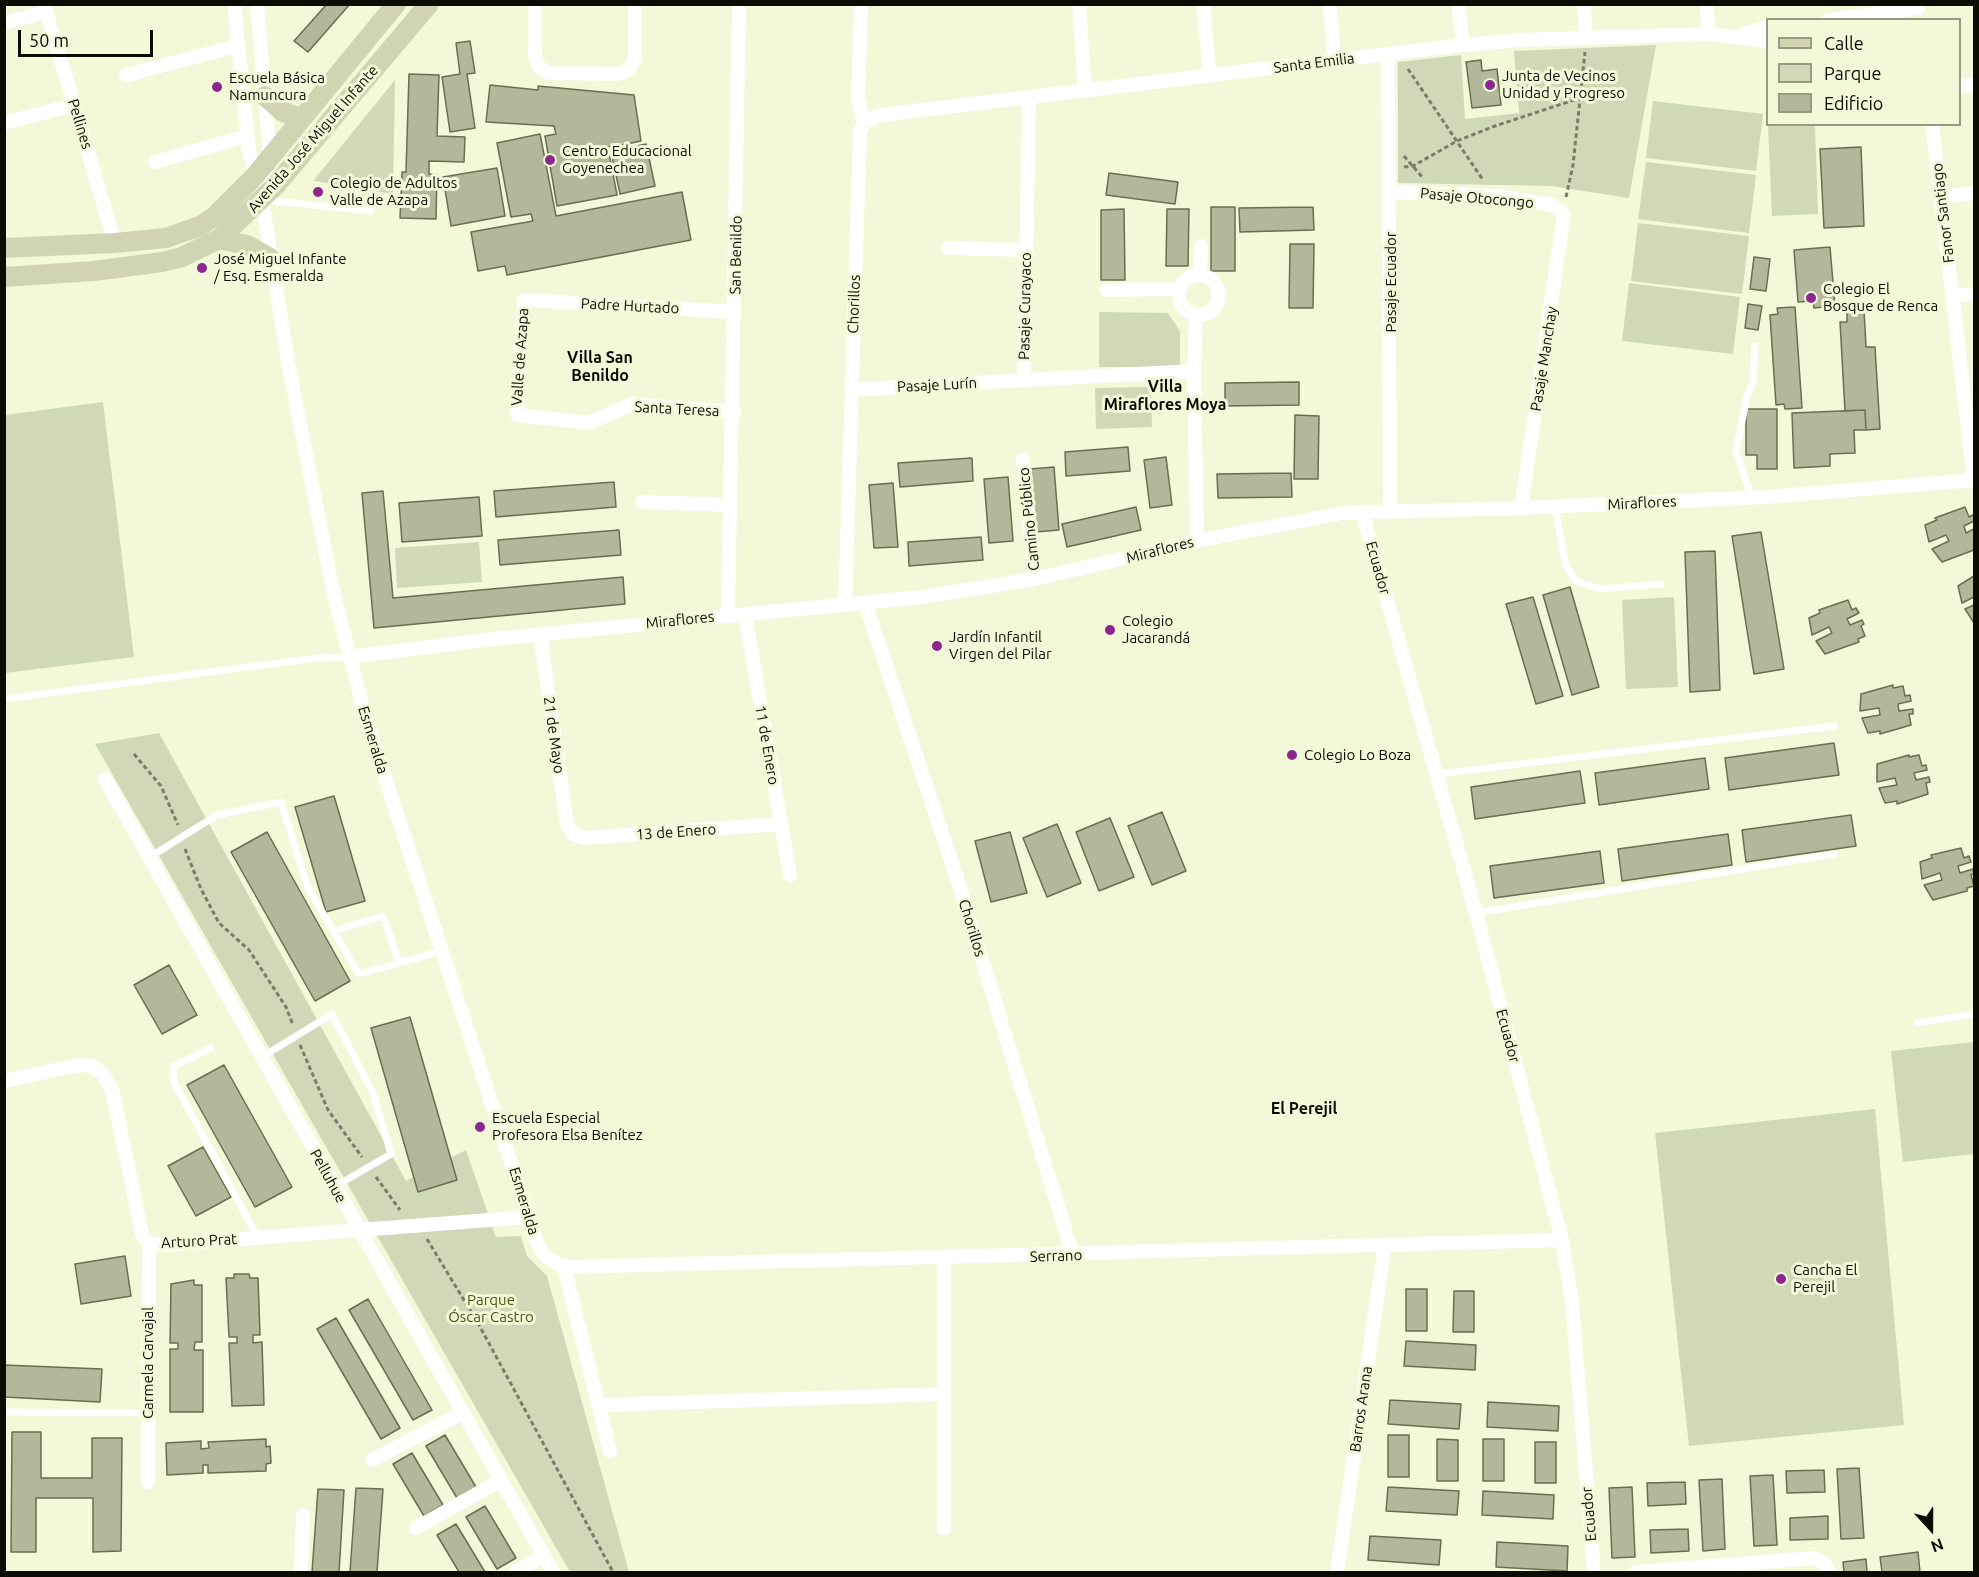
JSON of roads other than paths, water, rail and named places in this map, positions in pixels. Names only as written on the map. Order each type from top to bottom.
[{"type":"main road","name":"Avenida José Miguel Infante","points":[[4,248],[116,243],[166,238],[200,226],[215,216],[254,177],[396,4]]},
{"type":"main road","name":"Avenida José Miguel Infante","points":[[4,277],[67,274],[162,262],[182,257],[219,240],[262,199],[429,4]]},
{"type":"main road","points":[[265,96],[283,112],[301,118]]},
{"type":"main road","points":[[219,240],[247,245],[270,258]]},
{"type":"street","name":"Esmeralda","points":[[234,4],[247,136],[254,177],[262,199],[270,258],[308,466],[349,657],[366,719],[529,1217],[540,1249],[550,1261]]},
{"type":"street","name":"Esmeralda","points":[[257,4],[270,156],[262,199]]},
{"type":"street","points":[[535,4],[535,56],[539,67],[549,73],[618,74],[629,70],[635,59],[635,4]]},
{"type":"street","name":"San Benildo","points":[[728,616],[734,412],[739,4]]},
{"type":"street","name":"Chorillos","points":[[845,605],[860,132],[864,122],[858,99],[861,4]]},
{"type":"street","points":[[1079,4],[1085,90]]},
{"type":"street","points":[[1203,4],[1210,76]]},
{"type":"street","points":[[1329,4],[1335,60]]},
{"type":"street","points":[[1458,4],[1463,45]]},
{"type":"street","points":[[1584,4],[1586,38]]},
{"type":"street","points":[[1706,4],[1709,34]]},
{"type":"street","points":[[4,23],[45,8]]},
{"type":"street","name":"Pellines","points":[[45,8],[116,243]]},
{"type":"street","points":[[1848,18],[1919,11]]},
{"type":"street","points":[[1740,36],[1766,27]]},
{"type":"street","name":"Santa Emilia","points":[[864,122],[880,115],[1335,60],[1388,59],[1463,45],[1709,34],[1766,41]]},
{"type":"street","points":[[126,75],[237,46]]},
{"type":"street","name":"Pasaje Ecuador","points":[[1388,59],[1391,192],[1390,510]]},
{"type":"street","name":"Pasaje Curayaco","points":[[1029,97],[1024,380],[1194,371]]},
{"type":"street","points":[[4,123],[74,105]]},
{"type":"street","name":"Fanor Santiago","points":[[1932,126],[1974,480]]},
{"type":"street","points":[[155,162],[247,136]]},
{"type":"street","name":"Pasaje Otocongo","points":[[1391,192],[1497,196],[1552,205],[1561,210]]},
{"type":"street","points":[[1941,197],[1974,193]]},
{"type":"street","name":"Pasaje Manchay","points":[[1521,508],[1564,220],[1561,210]]},
{"type":"street","points":[[1200,275],[1201,246]]},
{"type":"street","points":[[948,248],[1026,250]]},
{"type":"street","points":[[1200,275],[1216,284],[1219,298],[1216,308],[1206,315],[1197,317],[1185,310],[1180,303],[1178,289],[1183,282],[1200,275]]},
{"type":"street","points":[[1106,290],[1178,289]]},
{"type":"street","points":[[1952,296],[1974,294]]},
{"type":"street","name":"Padre Hurtado","points":[[524,300],[735,312]]},
{"type":"street","name":"Valle de Azapa","points":[[517,415],[524,300]]},
{"type":"street","points":[[1197,317],[1194,371],[1197,541]]},
{"type":"street","name":"Pasaje Lurín","points":[[851,390],[1024,380]]},
{"type":"street","name":"Santa Teresa","points":[[517,415],[589,423],[632,404],[734,412]]},
{"type":"street","name":"Camino Público","points":[[1023,460],[1035,579]]},
{"type":"street","name":"Miraflores","points":[[349,657],[540,634],[865,603],[1035,579],[1317,516],[1390,510],[1555,507],[1752,498],[1974,480]]},
{"type":"street","points":[[642,502],[731,505]]},
{"type":"street","name":"Ecuador","points":[[1362,512],[1476,912],[1562,1240],[1572,1302],[1594,1572]]},
{"type":"street","name":"Chorillos","points":[[865,603],[957,878],[1073,1255]]},
{"type":"street","name":"11 de Enero","points":[[745,614],[790,875]]},
{"type":"street","name":"21 de Mayo","points":[[540,634],[567,824],[573,834]]},
{"type":"street","name":"Pelluhue","points":[[105,778],[358,1230],[554,1572]]},
{"type":"street","name":"13 de Enero","points":[[573,834],[584,838],[781,824]]},
{"type":"street","name":"Arturo Prat","points":[[4,1081],[79,1065],[92,1066],[103,1074],[112,1089],[142,1234],[149,1243],[163,1245],[529,1217]]},
{"type":"street","name":"Serrano","points":[[550,1261],[564,1266],[944,1259],[1562,1240]]},
{"type":"street","name":"Carmela Carvajal","points":[[148,1482],[149,1243]]},
{"type":"street","name":"Barros Arana","points":[[1337,1572],[1385,1245]]},
{"type":"street","points":[[944,1259],[945,1528]]},
{"type":"street","points":[[564,1266],[610,1451]]},
{"type":"street","points":[[599,1405],[944,1394]]},
{"type":"street","points":[[372,1460],[462,1413]]},
{"type":"street","points":[[416,1528],[501,1480]]},
{"type":"street","points":[[301,1572],[303,1515]]},
{"type":"street","points":[[516,1572],[543,1555]]},
{"type":"street","points":[[1635,1572],[1815,1558],[1825,1564],[1829,1572]]},
{"type":"lane","points":[[262,199],[371,211]]},
{"type":"lane","points":[[1752,498],[1736,451],[1752,382],[1755,346]]},
{"type":"lane","points":[[1555,507],[1566,566],[1576,581],[1600,589],[1661,584]]},
{"type":"lane","points":[[4,699],[317,657],[349,657]]},
{"type":"lane","points":[[1438,774],[1834,726]]},
{"type":"lane","points":[[150,857],[217,815],[281,802],[308,888],[359,974],[442,951]]},
{"type":"lane","points":[[1476,912],[1834,854]]},
{"type":"lane","points":[[334,931],[383,916],[399,962]]},
{"type":"lane","points":[[261,1057],[332,1014],[374,1093],[391,1154],[334,1187]]},
{"type":"lane","points":[[1917,1023],[1974,1014]]},
{"type":"lane","points":[[211,1048],[174,1066],[173,1080],[258,1238]]},
{"type":"lane","points":[[4,1412],[148,1413]]},
{"type":"place","name":"Junta de Vecinos Unidad y Progreso","points":[[1490,85]]},
{"type":"place","name":"Escuela Básica Namuncura","points":[[217,87]]},
{"type":"place","name":"Centro Educacional Goyenechea","points":[[550,160]]},
{"type":"place","name":"Colegio de Adultos Valle de Azapa","points":[[318,192]]},
{"type":"place","name":"José Miguel Infante / Esq. Esmeralda","points":[[202,268]]},
{"type":"place","name":"Colegio El Bosque de Renca","points":[[1811,298]]},
{"type":"place","name":"Colegio Jacarandá","points":[[1110,630]]},
{"type":"place","name":"Jardín Infantil Virgen del Pilar","points":[[937,646]]},
{"type":"place","name":"Colegio Lo Boza","points":[[1292,755]]},
{"type":"place","name":"Escuela Especial Profesora Elsa Benítez","points":[[480,1127]]},
{"type":"place","name":"Cancha El Perejil","points":[[1781,1279]]},
{"type":"district","name":"Villa San Benildo","points":[[600,367]]},
{"type":"district","name":"Villa Miraflores Moya","points":[[1165,396]]},
{"type":"district","name":"El Perejil","points":[[1304,1109]]},
{"type":"park label","name":"Parque Óscar Castro","points":[[491,1308]]}]
